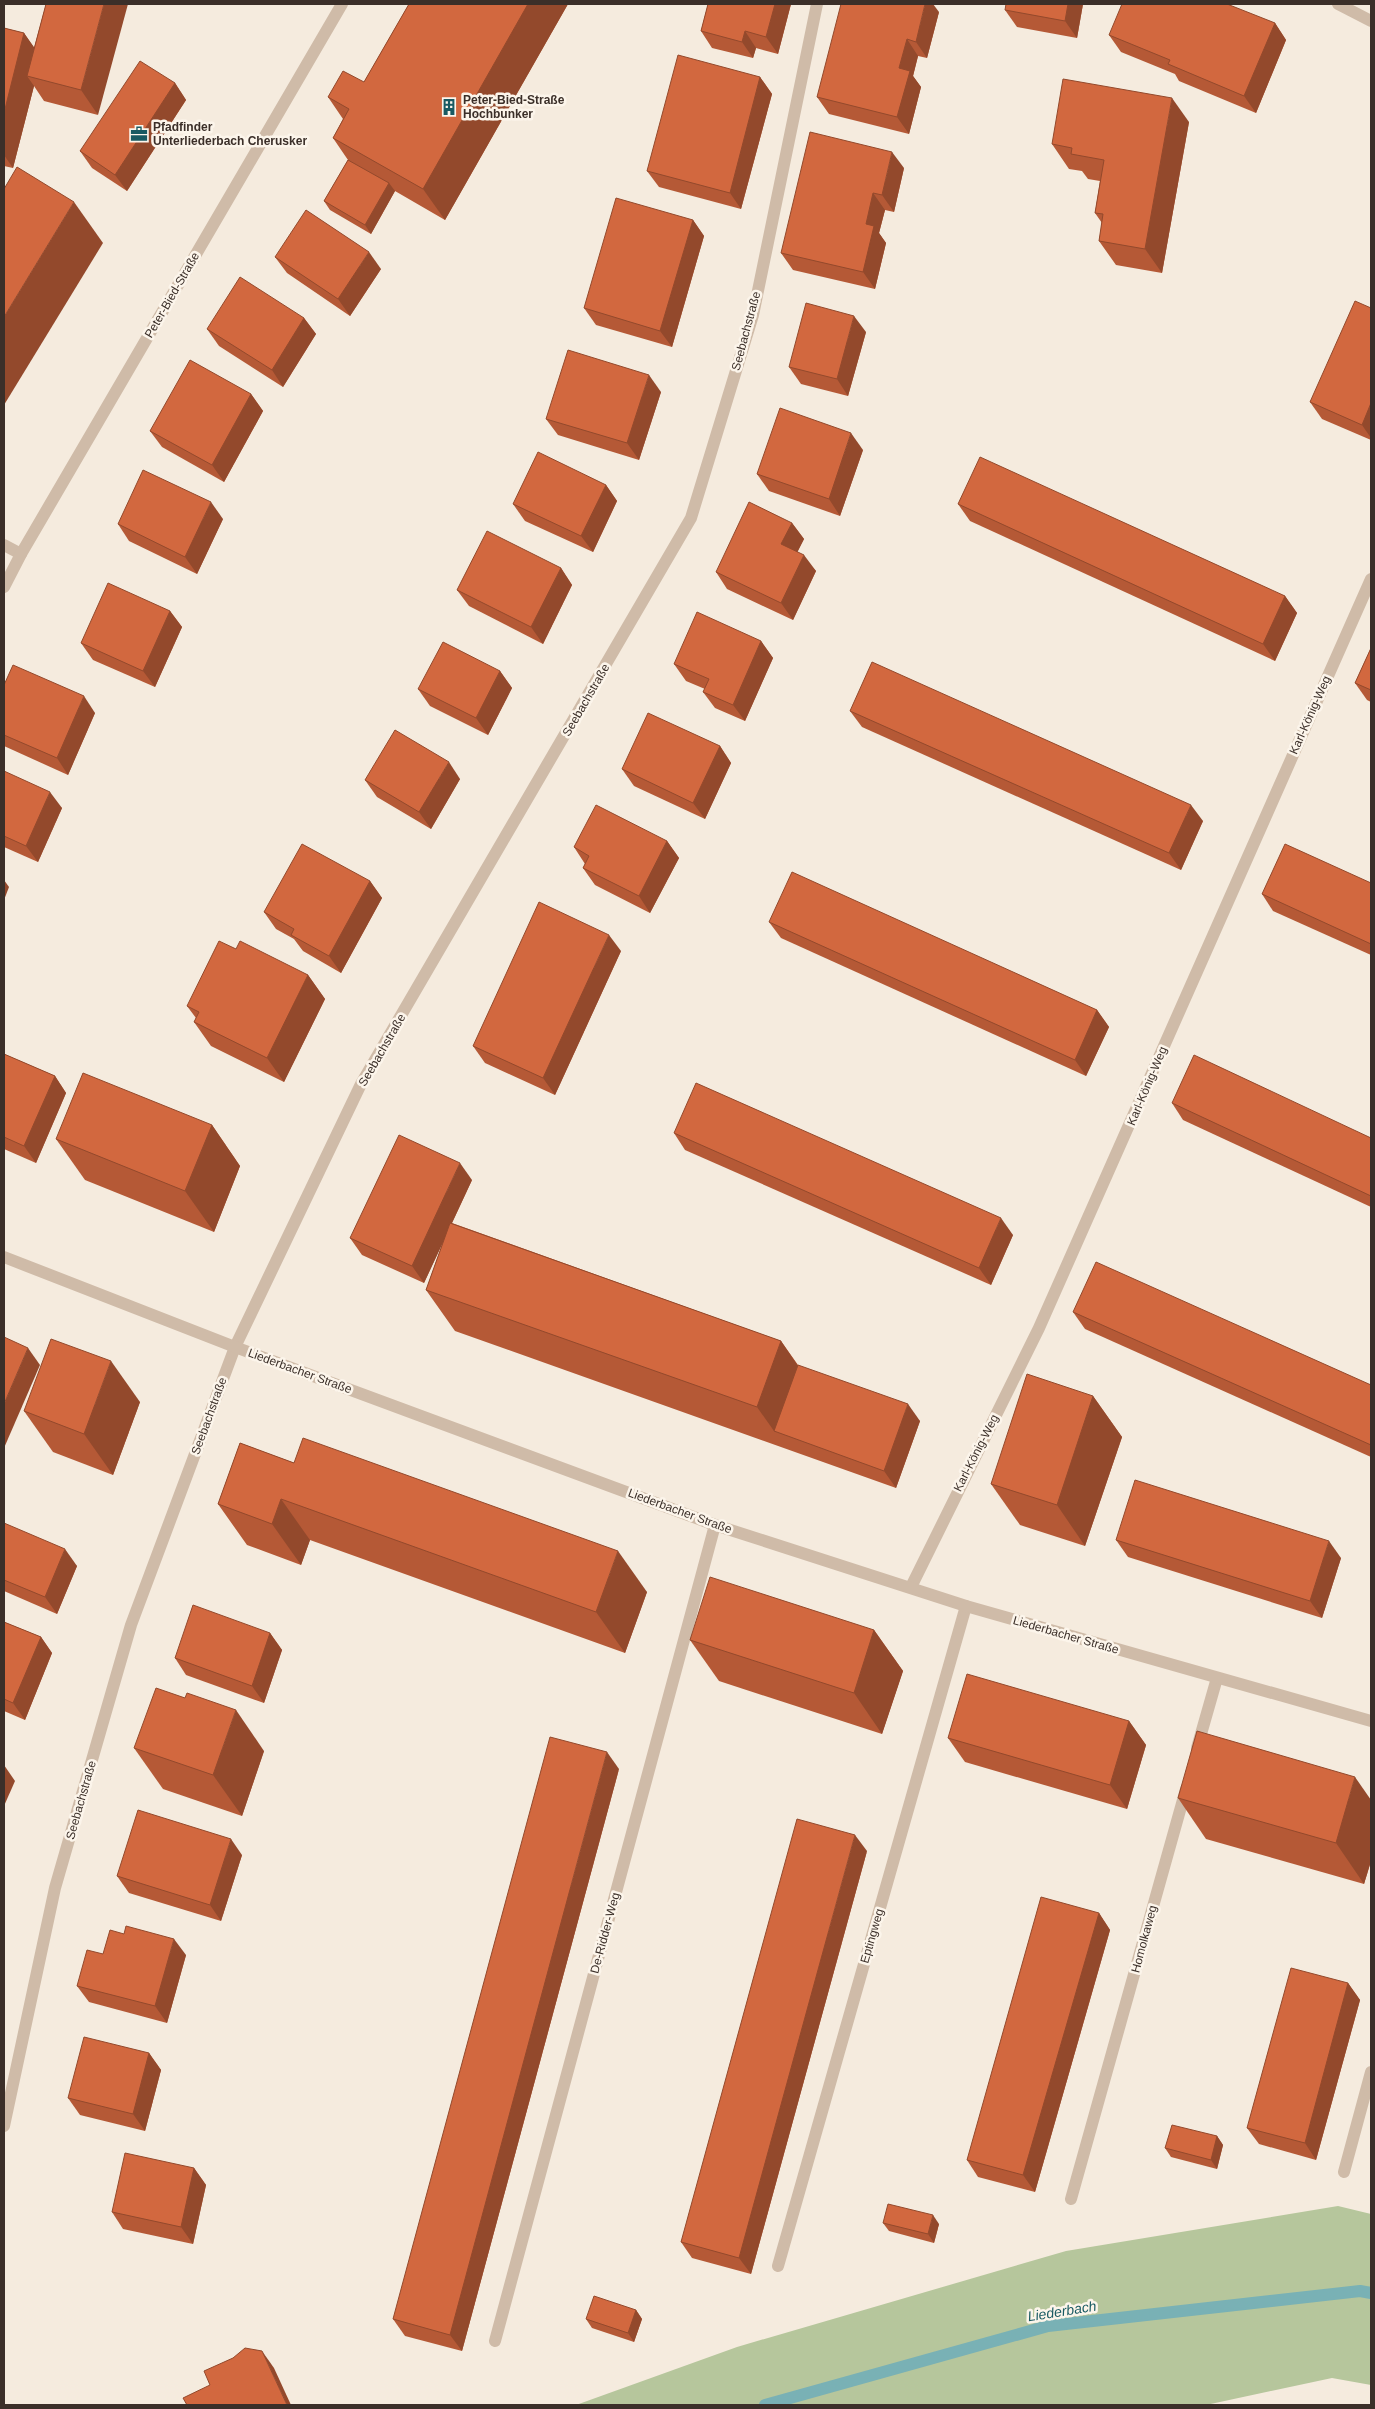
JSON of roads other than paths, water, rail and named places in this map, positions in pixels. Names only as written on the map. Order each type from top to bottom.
[{"type":"street","name":"Peter-Bied-Straße","points":[[4,587],[20,554],[342,4]]},
{"type":"street","name":"Seebachstraße","points":[[4,2126],[56,1888],[131,1625],[235,1347],[361,1084],[691,518],[753,315],[817,4]]},
{"type":"street","points":[[1338,4],[1371,21]]},
{"type":"street","points":[[4,545],[20,554]]},
{"type":"street","name":"Karl-König-Weg","points":[[911,1587],[1039,1328],[1371,579]]},
{"type":"street","name":"Liederbacher Straße","points":[[4,1257],[235,1347],[715,1525],[966,1606],[1371,1721]]},
{"type":"street","name":"De-Ridder-Weg","points":[[494,2341],[715,1525]]},
{"type":"street","name":"Eptingweg","points":[[778,2266],[966,1606]]},
{"type":"street","name":"Homolkaweg","points":[[1072,2199],[1216,1678]]},
{"type":"street","points":[[1344,2172],[1371,2072]]},
{"type":"waterway","name":"Liederbach","points":[[765,2405],[1048,2326],[1360,2291],[1371,2293]]},
{"type":"place","name":"Peter-Bied-Straße Hochbunker","points":[[449,107]]},
{"type":"place","name":"Pfadfinder Unterliederbach Cherusker","points":[[139,134]]}]
